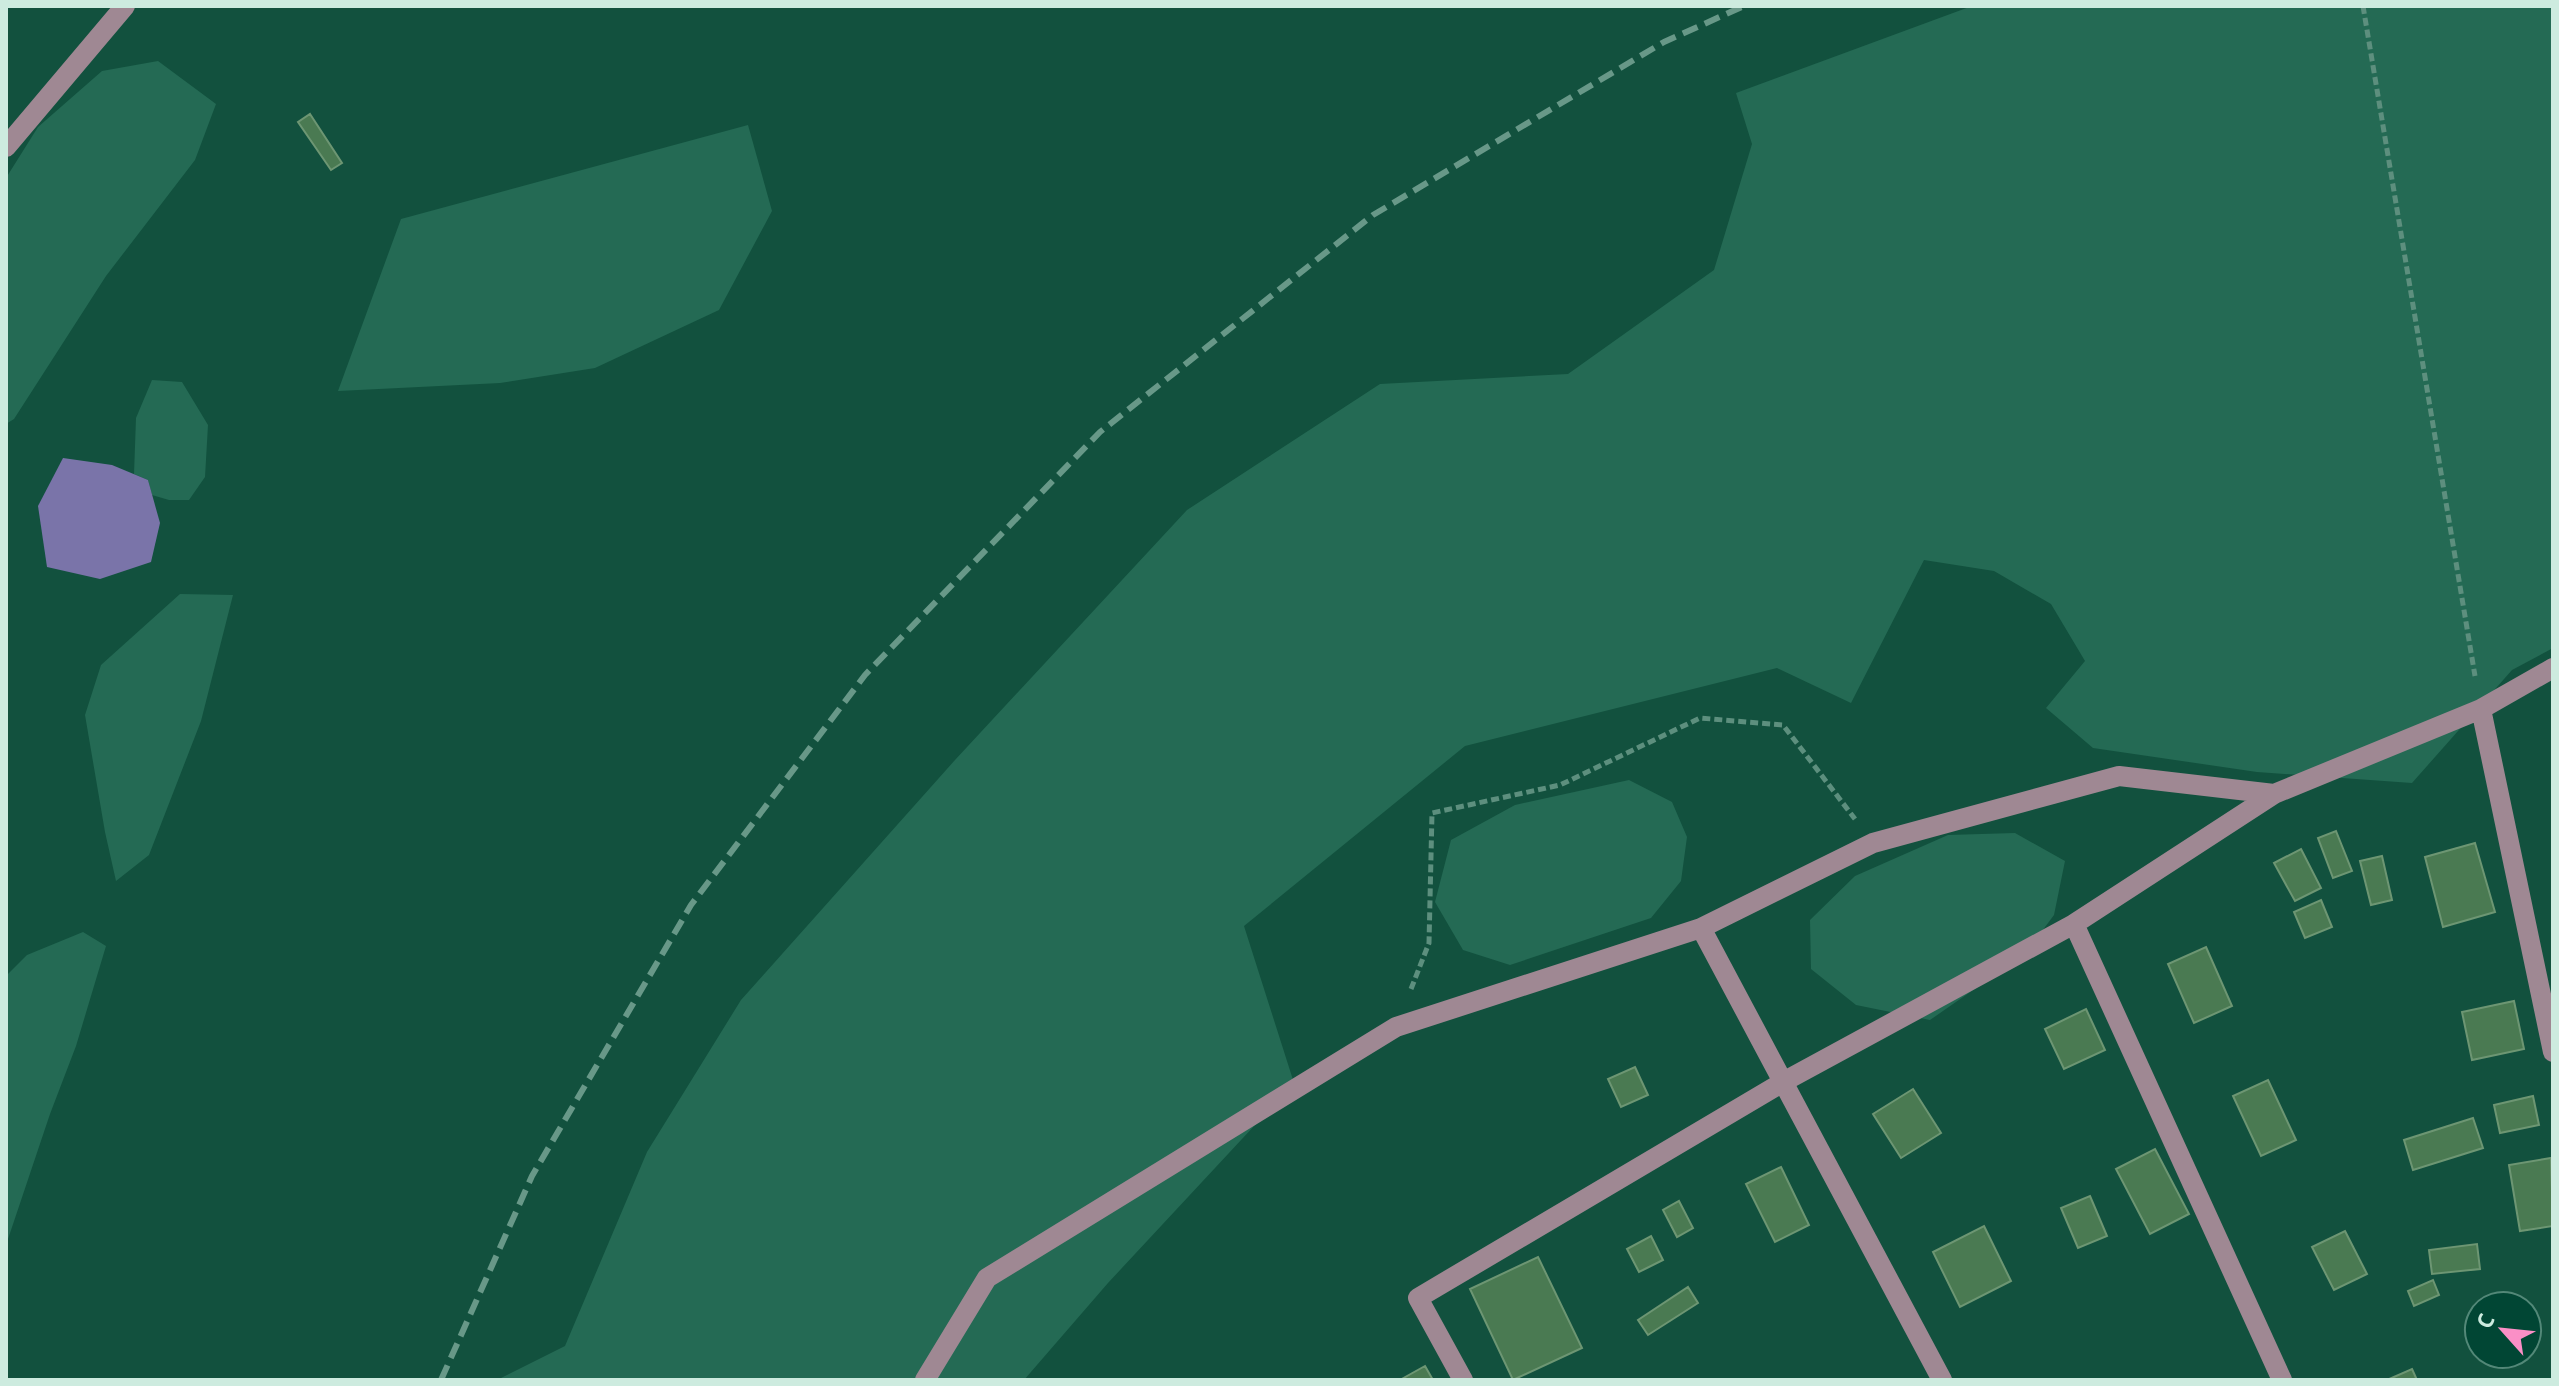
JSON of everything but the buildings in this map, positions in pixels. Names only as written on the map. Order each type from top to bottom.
[{"type":"street","points":[[6,147],[125,6]]},
{"type":"street","points":[[1463,1380],[1418,1298],[1783,1082],[2074,924],[2274,794],[2481,709],[2553,668]]},
{"type":"street","points":[[2481,709],[2553,1052]]},
{"type":"street","points":[[913,1380],[929,1374],[987,1278],[1396,1027],[1701,928],[1873,843],[2119,776],[2274,794]]},
{"type":"street","points":[[2074,924],[2282,1380]]},
{"type":"street","points":[[1701,928],[1942,1380]]},
{"type":"path","points":[[2363,6],[2481,709]]},
{"type":"path","points":[[1396,1027],[1429,943],[1432,813],[1560,785],[1700,718],[1783,725],[1873,843]]},
{"type":"green space","points":[[1972,6],[2553,6],[2553,648],[2512,670],[2412,783],[2257,772],[2093,748],[2046,708],[2085,661],[2051,604],[1994,571],[1924,560],[1851,703],[1777,668],[1465,746],[1244,926],[1294,1083],[1108,1283],[1024,1380],[497,1380],[565,1346],[647,1152],[741,1000],[955,760],[1187,510],[1380,384],[1568,374],[1714,270],[1752,144],[1736,93]]},
{"type":"green space","points":[[158,61],[216,104],[195,160],[106,276],[14,419],[6,424],[6,178],[38,127],[102,71]]},
{"type":"green space","points":[[748,125],[772,211],[719,310],[595,368],[500,383],[338,391],[401,219]]},
{"type":"green space","points":[[152,380],[182,382],[208,425],[205,477],[189,500],[169,500],[152,495],[148,480],[134,474],[136,418]]},
{"type":"green space","points":[[180,594],[233,595],[201,721],[149,855],[116,881],[85,715],[101,665]]},
{"type":"green space","points":[[1629,780],[1672,802],[1687,837],[1681,881],[1651,918],[1510,965],[1463,950],[1435,902],[1451,840],[1515,805]]},
{"type":"green space","points":[[2015,833],[2065,861],[2054,915],[2025,954],[1930,1020],[1856,1005],[1811,969],[1810,920],[1855,876],[1948,835]]},
{"type":"green space","points":[[83,932],[106,946],[76,1046],[6,1245],[6,976],[27,955]]},
{"type":"shaded area","points":[[63,458],[112,465],[148,480],[160,523],[151,562],[100,579],[47,567],[38,506]]},
{"type":"railway","points":[[441,1380],[532,1176],[691,905],[865,675],[1100,432],[1373,215],[1664,42],[1744,6]]}]
